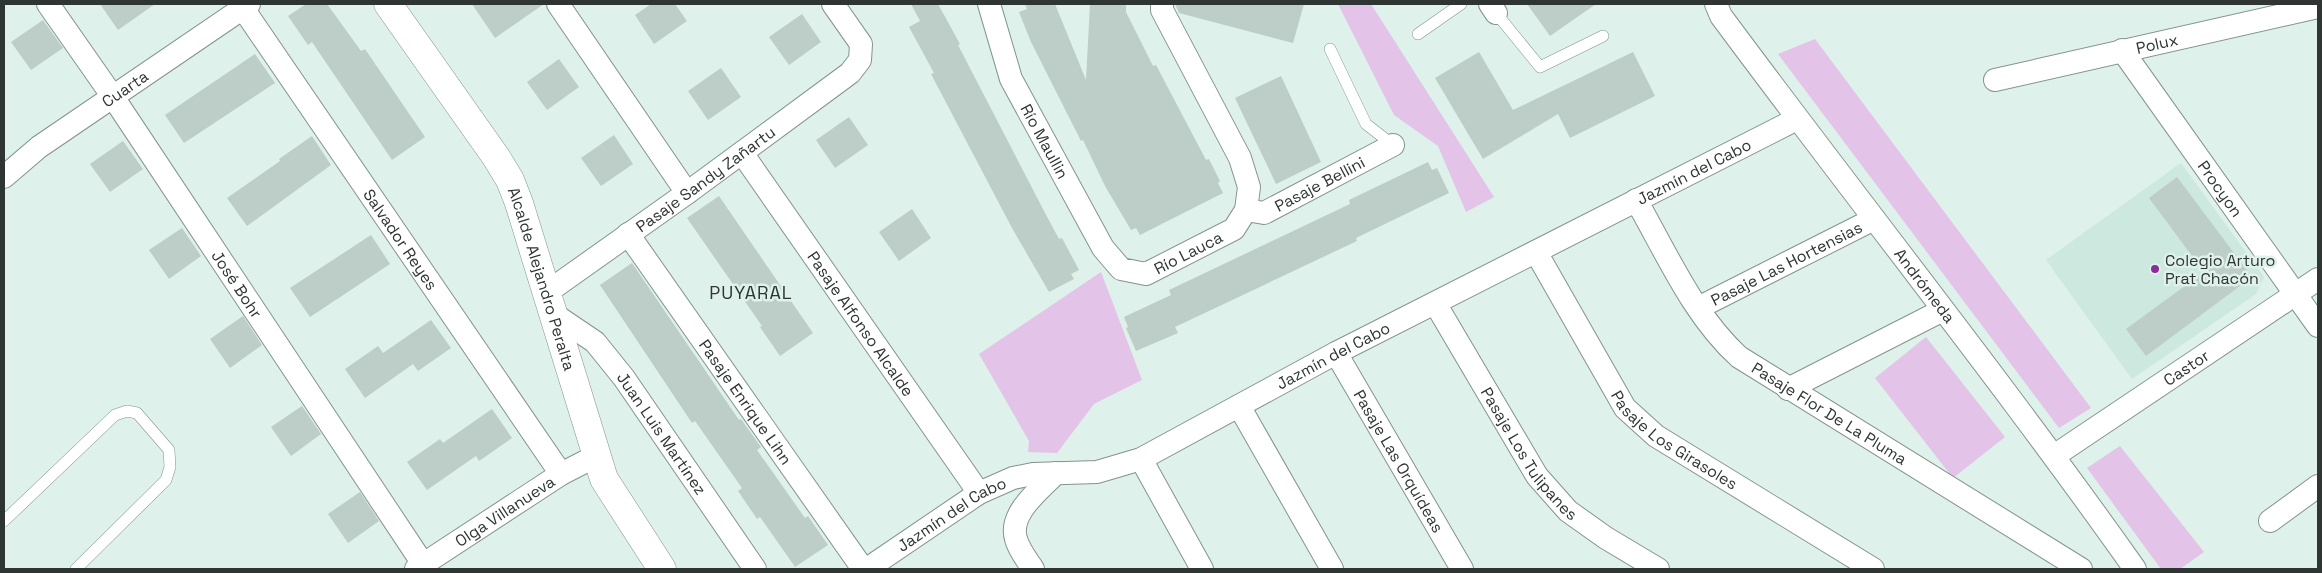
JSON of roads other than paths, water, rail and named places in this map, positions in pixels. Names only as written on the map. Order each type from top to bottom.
[{"type":"street","name":"José Bohr","points":[[48,4],[113,97],[420,567]]},
{"type":"street","name":"Alcalde Alejandro Peralta","points":[[388,4],[496,157],[510,180],[519,203],[604,479],[662,569]]},
{"type":"street","points":[[558,4],[687,193]]},
{"type":"street","name":"Pasaje Sandy Zañartu","points":[[549,303],[628,234],[850,73],[860,60],[861,44],[833,4]]},
{"type":"street","name":"Río Maullin","points":[[988,4],[1011,79],[1102,248],[1121,269]]},
{"type":"street","points":[[1162,4],[1162,10],[1240,158],[1249,187],[1246,210]]},
{"type":"street","name":"Andrómeda","points":[[1716,4],[1721,16],[1797,119],[2054,456],[2135,569]]},
{"type":"street","name":"Cuarta","points":[[4,178],[39,146],[113,97],[244,5]]},
{"type":"street","name":"Salvador Reyes","points":[[244,5],[561,474]]},
{"type":"street","name":"Polux","points":[[1995,80],[2122,50],[2318,8]]},
{"type":"street","name":"Procyon","points":[[2122,50],[2318,326]]},
{"type":"street","name":"Jazmín del Cabo","points":[[867,569],[979,493],[1012,478],[1056,472],[1098,472],[1141,459],[1336,353],[1797,119]]},
{"type":"street","name":"Pasaje Bellini","points":[[1246,210],[1264,213],[1393,145]]},
{"type":"street","name":"Pasaje Alfonso Alcalde","points":[[742,153],[979,493]]},
{"type":"street","name":"Pasaje Flor De La Pluma","points":[[1636,200],[1698,308],[1722,341],[1739,358],[2081,569]]},
{"type":"street","name":"Río Lauca","points":[[1121,269],[1146,274],[1234,229],[1246,210]]},
{"type":"street","name":"Pasaje Las Hortensias","points":[[1698,308],[1874,219]]},
{"type":"street","name":"Pasaje Enrique Lihn","points":[[628,234],[863,569]]},
{"type":"street","name":"Pasaje Los Girasoles","points":[[1536,252],[1625,408],[1656,436],[1872,569]]},
{"type":"street","name":"Castor","points":[[2054,456],[2318,279]]},
{"type":"street","name":"Juan Luis Martínez","points":[[549,303],[594,342],[624,378],[755,569]]},
{"type":"street","name":"Pasaje Los Tulipanes","points":[[1435,303],[1537,476],[1568,511],[1606,538],[1658,569]]},
{"type":"street","points":[[1788,389],[1943,310]]},
{"type":"street","name":"Pasaje Las Orquídeas","points":[[1336,353],[1462,569]]},
{"type":"street","points":[[1239,406],[1332,569]]},
{"type":"street","name":"Olga Villanueva","points":[[420,567],[561,474],[596,456]]},
{"type":"street","points":[[1141,459],[1202,569]]},
{"type":"street","points":[[1033,569],[1015,538],[1016,523],[1026,504],[1056,472]]},
{"type":"street","points":[[2270,521],[2318,486]]},
{"type":"lane","points":[[1418,34],[1460,4]]},
{"type":"lane","points":[[1493,8],[1540,67],[1604,36]]},
{"type":"lane","points":[[1330,49],[1366,124],[1393,145]]},
{"type":"lane","points":[[4,521],[115,415],[127,411],[137,413],[169,450],[170,467],[166,480],[76,569]]},
{"type":"place","name":"Colegio Arturo Prat Chacón","points":[[2155,269]]},
{"type":"district","name":"PUYARAL","points":[[751,292]]}]
